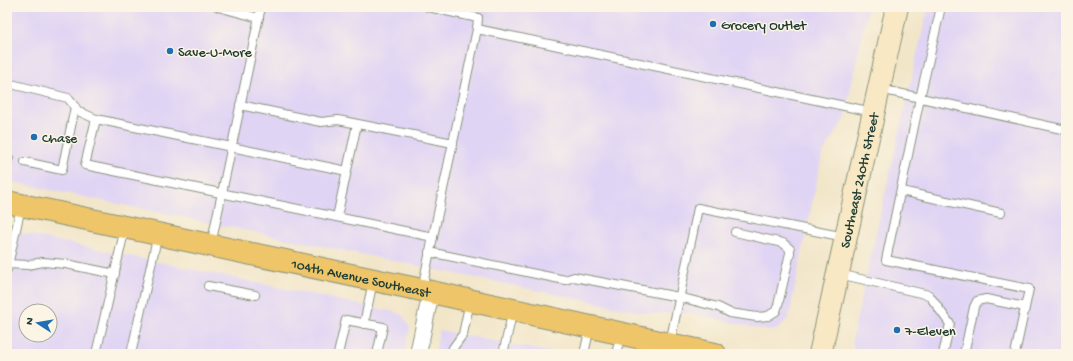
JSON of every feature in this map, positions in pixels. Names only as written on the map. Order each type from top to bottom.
[{"type":"main road","name":"Southeast 240th Street","points":[[820,354],[897,7]]},
{"type":"main road","name":"104th Avenue Southeast","points":[[14,204],[590,326],[621,333],[657,346],[704,353]]},
{"type":"street","points":[[418,354],[426,291]]},
{"type":"lane","points":[[218,7],[258,18]]},
{"type":"lane","points":[[211,246],[261,7]]},
{"type":"lane","points":[[426,291],[433,236],[477,29],[478,18],[428,7]]},
{"type":"lane","points":[[941,7],[886,260],[1029,289],[1015,354]]},
{"type":"lane","points":[[477,29],[874,112]]},
{"type":"lane","points":[[7,84],[68,98],[78,111],[96,120],[347,171]]},
{"type":"lane","points":[[879,89],[1066,130]]},
{"type":"lane","points":[[240,105],[321,122],[338,120],[453,143]]},
{"type":"lane","points":[[26,162],[62,170],[75,107]]},
{"type":"lane","points":[[96,120],[85,165],[433,236]]},
{"type":"lane","points":[[337,217],[357,124]]},
{"type":"lane","points":[[901,191],[1001,213]]},
{"type":"lane","points":[[14,204],[7,266],[28,266],[43,262],[50,262],[115,274]]},
{"type":"lane","points":[[657,346],[679,297],[698,208],[846,237]]},
{"type":"lane","points":[[96,354],[125,228]]},
{"type":"lane","points":[[430,252],[565,280],[574,277],[679,297],[718,306],[730,313],[757,318],[768,316],[776,311],[778,306],[790,249],[783,243],[735,232]]},
{"type":"lane","points":[[131,354],[158,234]]},
{"type":"lane","points":[[838,274],[929,296],[950,324],[943,354]]},
{"type":"lane","points":[[364,324],[374,280]]},
{"type":"lane","points":[[208,286],[255,295]]},
{"type":"lane","points":[[964,354],[974,307],[977,301],[986,299],[1025,307]]},
{"type":"lane","points":[[451,354],[453,348],[463,334],[470,300]]},
{"type":"lane","points":[[503,354],[513,310]]},
{"type":"lane","points":[[338,354],[346,320],[383,327],[377,354]]},
{"type":"lane","points":[[584,354],[590,326]]},
{"type":"lane","points":[[616,354],[621,333]]},
{"type":"lane","points":[[7,353],[13,354]]},
{"type":"shaded area","points":[[7,7],[868,7],[844,120],[822,155],[789,317],[778,329],[769,331],[690,313],[651,314],[7,181]]},
{"type":"shaded area","points":[[928,7],[1066,7],[1066,354],[856,354],[853,347],[852,340],[868,267]]},
{"type":"shaded area","points":[[7,230],[395,312],[402,315],[410,329],[404,354],[7,354]]},
{"type":"shaded area","points":[[439,330],[560,354],[435,354]]},
{"type":"place","name":"Grocery Outlet","points":[[713,24]]},
{"type":"place","name":"Save-U-More","points":[[170,51]]},
{"type":"place","name":"Chase","points":[[34,137]]},
{"type":"place","name":"7-Eleven","points":[[897,330]]}]
